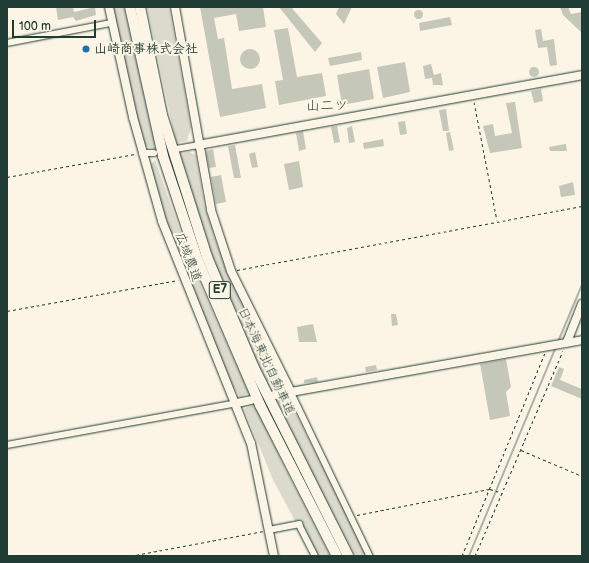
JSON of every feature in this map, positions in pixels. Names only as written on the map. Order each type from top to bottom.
[{"type":"highway","name":"日本海東北自動車道","points":[[130,7],[163,156],[198,261],[260,405],[337,556]]},
{"type":"highway","name":"日本海東北自動車道","points":[[140,7],[162,115],[207,258],[250,360],[348,556]]},
{"type":"street","name":"広域農道","points":[[109,7],[142,153],[184,279],[237,403],[256,462],[274,556]]},
{"type":"street","points":[[175,7],[198,145],[211,210],[230,271],[291,392],[370,556]]},
{"type":"street","points":[[7,43],[112,23]]},
{"type":"street","points":[[176,149],[582,75]]},
{"type":"street","points":[[142,153],[154,153]]},
{"type":"street","points":[[564,342],[582,304]]},
{"type":"street","points":[[274,395],[582,340]]},
{"type":"street","points":[[7,445],[251,400]]},
{"type":"street","points":[[269,530],[299,524],[315,556]]},
{"type":"path","points":[[473,95],[497,221]]},
{"type":"path","points":[[7,177],[142,153]]},
{"type":"path","points":[[230,271],[582,206]]},
{"type":"path","points":[[7,311],[184,279]]},
{"type":"path","points":[[475,556],[564,342]]},
{"type":"path","points":[[462,556],[549,346]]},
{"type":"path","points":[[520,450],[582,476]]},
{"type":"path","points":[[351,517],[490,489],[502,493]]},
{"type":"path","points":[[130,556],[269,530]]},
{"type":"shaded area","points":[[111,7],[124,7],[156,150],[141,144]]},
{"type":"shaded area","points":[[147,7],[169,7],[191,127],[187,141],[176,143]]},
{"type":"shaded area","points":[[189,152],[196,155],[204,204],[218,248],[276,376],[277,384],[273,390],[270,390],[243,333],[204,236],[179,154]]},
{"type":"shaded area","points":[[155,160],[195,273],[249,393],[240,397],[226,375],[192,294],[148,167]]},
{"type":"shaded area","points":[[287,398],[368,556],[355,556],[322,492],[276,400]]},
{"type":"shaded area","points":[[254,404],[330,556],[314,556],[273,480],[244,409]]},
{"type":"building","points":[[56,7],[73,7],[74,12],[95,7],[96,15],[76,21],[73,17],[58,20]]},
{"type":"building","points":[[200,7],[263,7],[266,27],[239,31],[236,14],[214,18],[218,39],[224,38],[232,89],[262,84],[266,108],[220,117]]},
{"type":"building","points":[[279,7],[291,7],[322,43],[315,52]]},
{"type":"building","points":[[339,7],[352,7],[344,24],[336,14]]},
{"type":"building","points":[[560,7],[568,7],[571,14],[582,12],[582,33],[563,15]]},
{"type":"building","points":[[418,9],[423,14],[418,19],[413,14]]},
{"type":"building","points":[[450,17],[452,25],[420,31],[419,23]]},
{"type":"building","points":[[288,28],[297,77],[322,73],[326,96],[279,105],[275,81],[283,80],[274,30]]},
{"type":"building","points":[[541,29],[543,41],[554,39],[557,65],[550,66],[547,47],[538,48],[535,30]]},
{"type":"building","points":[[250,49],[257,52],[260,59],[257,66],[250,69],[243,66],[240,59],[243,52]]},
{"type":"building","points":[[361,52],[362,60],[330,66],[328,58]]},
{"type":"building","points":[[405,62],[410,92],[383,98],[377,67]]},
{"type":"building","points":[[431,64],[434,75],[441,73],[443,85],[433,85],[432,78],[425,79],[423,66]]},
{"type":"building","points":[[532,67],[536,67],[538,68],[538,76],[532,77],[529,74],[529,70]]},
{"type":"building","points":[[369,69],[374,99],[342,105],[337,75]]},
{"type":"building","points":[[541,89],[543,101],[534,103],[531,91]]},
{"type":"building","points":[[515,102],[522,148],[490,153],[483,126],[493,124],[495,136],[512,133],[506,103]]},
{"type":"building","points":[[446,109],[449,131],[443,131],[439,110]]},
{"type":"building","points":[[405,121],[407,134],[400,135],[398,122]]},
{"type":"building","points":[[337,126],[340,142],[334,143],[331,127]]},
{"type":"building","points":[[352,126],[355,142],[349,143],[347,128]]},
{"type":"building","points":[[303,131],[306,149],[299,151],[296,133]]},
{"type":"building","points":[[450,132],[454,150],[449,151],[446,133]]},
{"type":"building","points":[[383,139],[384,146],[364,149],[363,143]]},
{"type":"building","points":[[566,144],[567,151],[550,151],[549,147]]},
{"type":"building","points":[[235,145],[241,178],[234,178],[228,146]]},
{"type":"building","points":[[213,149],[216,167],[209,168],[206,151]]},
{"type":"building","points":[[255,152],[258,167],[252,168],[249,154]]},
{"type":"building","points":[[299,161],[303,187],[289,190],[284,164]]},
{"type":"building","points":[[221,175],[226,202],[216,204],[211,177]]},
{"type":"building","points":[[573,182],[575,195],[561,197],[559,186]]},
{"type":"building","points":[[391,314],[396,314],[398,325],[392,326]]},
{"type":"building","points":[[313,324],[317,342],[299,342],[297,327]]},
{"type":"building","points":[[506,359],[511,387],[506,392],[510,416],[490,420],[480,364]]},
{"type":"building","points":[[376,365],[377,370],[366,372],[365,367]]},
{"type":"building","points":[[559,367],[564,369],[560,380],[582,389],[582,399],[551,386]]},
{"type":"building","points":[[317,377],[318,382],[304,383],[304,380]]},
{"type":"waterway","points":[[558,342],[582,285]]},
{"type":"waterway","points":[[469,556],[556,347]]},
{"type":"place","name":"山崎商事株式会社","points":[[86,49]]},
{"type":"district","name":"山二ツ","points":[[327,106]]}]
